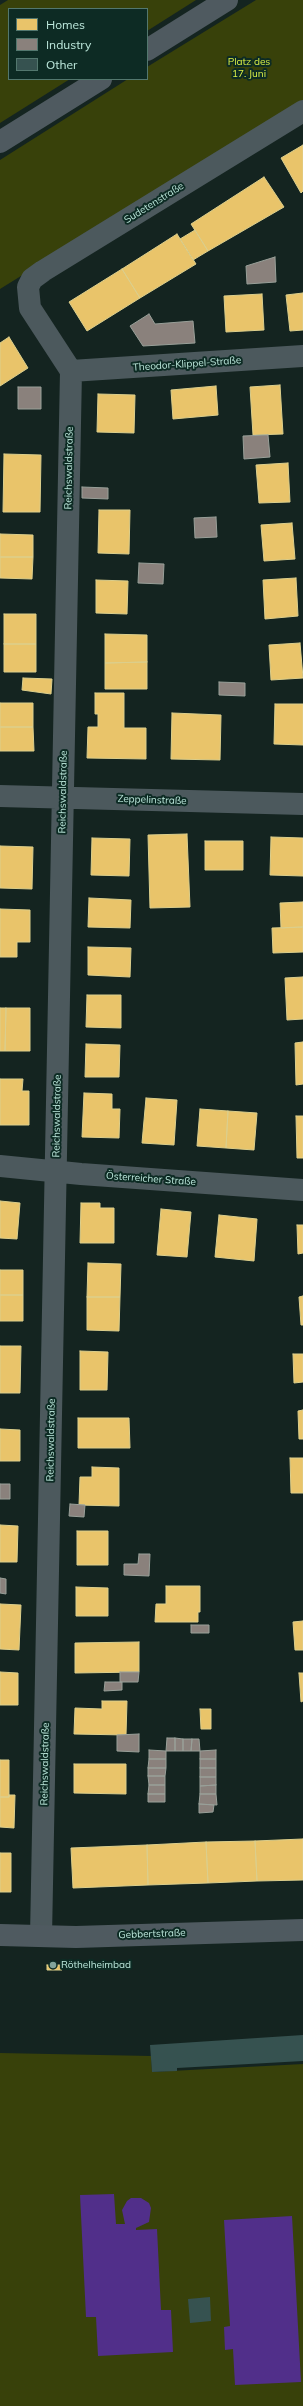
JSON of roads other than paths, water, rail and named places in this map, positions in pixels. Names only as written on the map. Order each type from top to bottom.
[{"type":"street","points":[[148,49],[227,0]]},
{"type":"street","points":[[0,142],[99,80]]},
{"type":"street","name":"Sudetenstraße","points":[[71,371],[30,308],[28,287],[32,279],[303,111]]},
{"type":"street","name":"Theodor-Klippel-Straße","points":[[71,371],[303,356]]},
{"type":"street","name":"Reichswaldstraße","points":[[41,1936],[71,371]]},
{"type":"street","name":"Zeppelinstraße","points":[[0,796],[303,804]]},
{"type":"street","name":"Österreicher Straße","points":[[0,1166],[303,1190]]},
{"type":"street","name":"Gebbertstraße","points":[[0,1935],[41,1936],[303,1930]]},
{"type":"place","name":"Röthelheimbad","points":[[53,1965]]},
{"type":"park label","name":"Platz des 17. Juni","points":[[249,68]]}]
